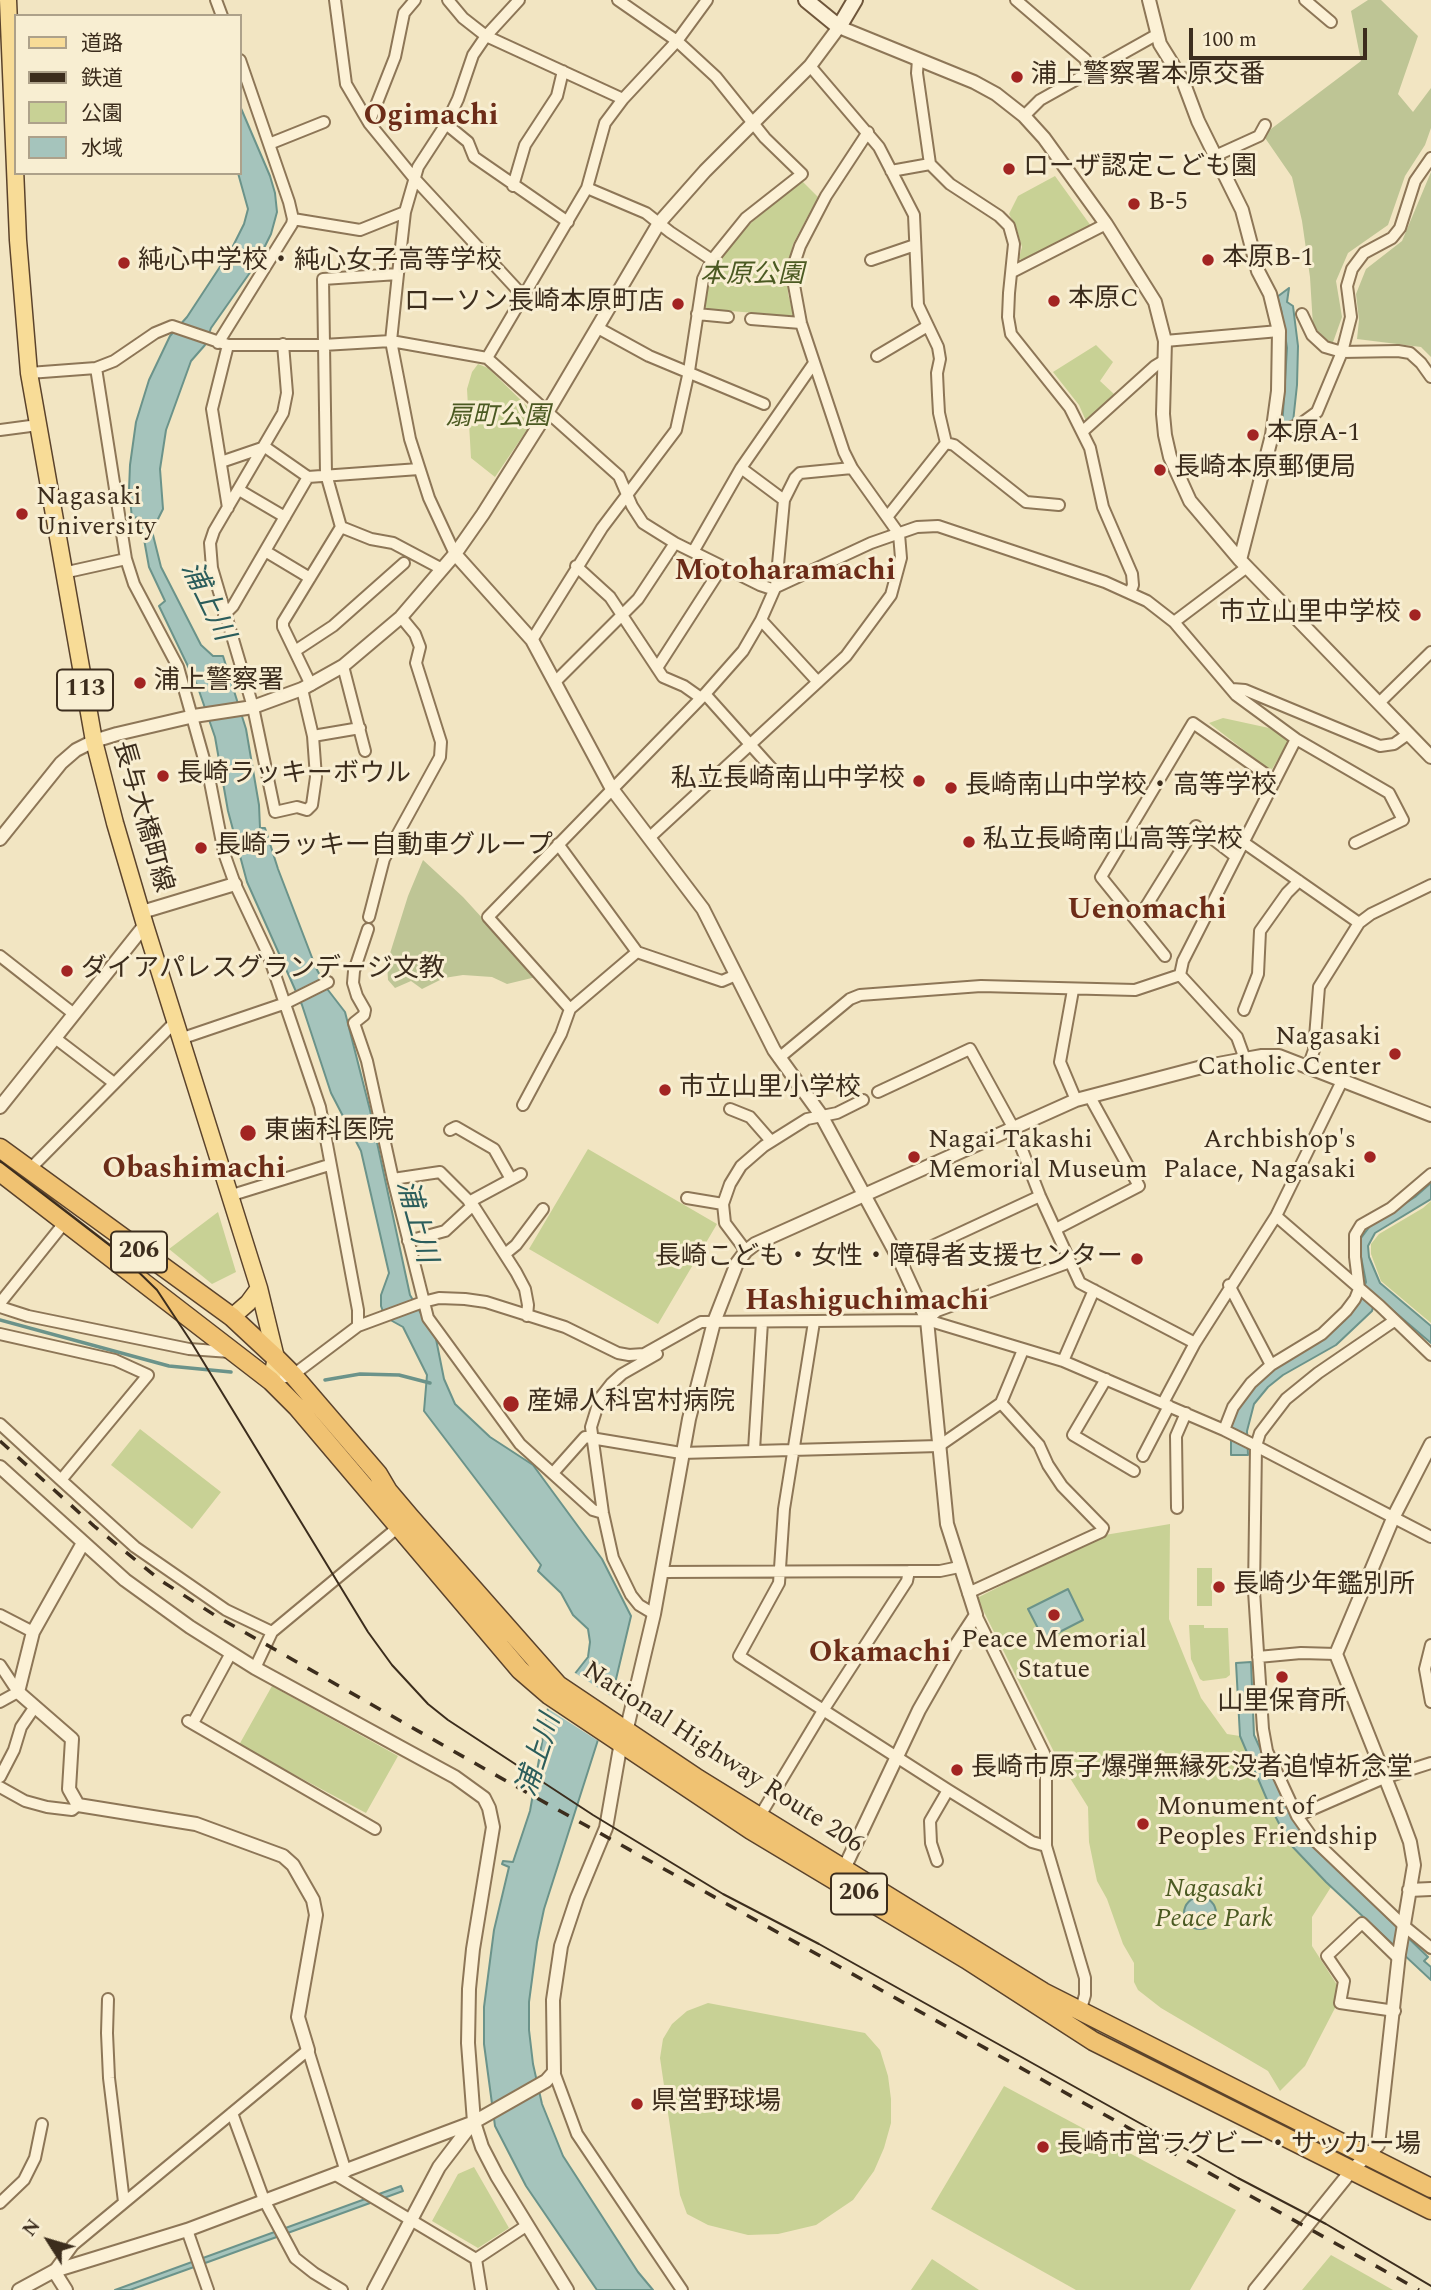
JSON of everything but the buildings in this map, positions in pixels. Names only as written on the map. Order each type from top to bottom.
[{"type":"highway","name":"National Highway Route 206","points":[[0,1148],[232,1317],[293,1375],[378,1474],[404,1522]]},
{"type":"highway","name":"National Highway Route 206","points":[[0,1172],[271,1381],[404,1522],[520,1670],[755,1824],[1043,1992],[1431,2188]]},
{"type":"highway","name":"National Highway Route 206","points":[[841,1875],[1093,2040],[1431,2210]]},
{"type":"main road","name":"長与大橋町線","points":[[8,0],[14,144]]},
{"type":"main road","points":[[806,0],[839,27],[855,0]]},
{"type":"main road","name":"長与大橋町線","points":[[15,175],[29,373],[94,741],[115,823],[259,1288],[276,1358],[271,1381]]},
{"type":"main road","points":[[232,1317],[248,1303],[259,1288]]},
{"type":"street","points":[[335,0],[346,83],[369,123],[414,178],[524,297]]},
{"type":"street","points":[[369,123],[394,57],[404,13],[415,0]]},
{"type":"street","points":[[448,0],[463,18],[486,36],[623,99]]},
{"type":"street","points":[[519,0],[486,36],[473,55],[446,124],[418,167],[405,212],[391,341],[419,469],[455,554],[531,640],[556,681],[612,789],[703,909],[779,1058],[821,1115],[900,1261],[927,1320],[947,1524],[976,1615],[1044,1753],[1046,1846],[1085,1978],[1085,1995],[1080,2012]]},
{"type":"street","points":[[531,640],[602,528],[676,430],[689,371],[703,279],[712,260],[746,218],[802,174],[752,123],[716,77],[677,41],[618,0]]},
{"type":"street","points":[[487,358],[587,188],[605,123],[623,99],[677,41],[707,0]]},
{"type":"street","points":[[1016,0],[1085,59],[1090,71]]},
{"type":"street","points":[[1149,0],[1156,35],[1183,81],[1198,121],[1241,210],[1258,271],[1270,294],[1279,331],[1278,391],[1272,435],[1243,563],[1174,622]]},
{"type":"street","points":[[1305,0],[1331,22]]},
{"type":"street","points":[[0,839],[61,763],[76,750],[94,741],[249,707],[307,687],[343,666],[401,617],[455,554],[548,411],[659,223],[752,123],[810,66],[839,27],[974,82],[996,94],[1024,116],[1044,138],[1106,224],[1155,302],[1165,341],[1163,414],[1170,457],[1190,501],[1243,563],[1431,757]]},
{"type":"street","points":[[1024,116],[1040,100],[1156,35]]},
{"type":"street","points":[[918,59],[917,73],[930,164],[950,184],[999,216],[1009,226],[1014,244],[1008,317],[1011,334],[1070,408],[1090,448],[1103,507],[1132,574],[1133,585],[1130,593]]},
{"type":"street","points":[[228,508],[212,409],[220,343],[293,219],[242,66]]},
{"type":"street","points":[[810,66],[879,147],[914,215],[918,306],[940,359],[937,373],[939,413],[946,443]]},
{"type":"street","points":[[513,186],[525,145],[557,96],[563,71]]},
{"type":"street","points":[[269,145],[324,122]]},
{"type":"street","points":[[446,124],[468,142],[474,157],[568,222]]},
{"type":"street","points":[[1215,156],[1259,136],[1265,125]]},
{"type":"street","points":[[649,838],[846,656],[891,595],[901,558],[900,534],[852,468],[844,452],[801,323],[794,272],[800,246],[826,196],[868,132]]},
{"type":"street","points":[[1272,435],[1302,423],[1317,412],[1342,352],[1351,317],[1347,286],[1352,270],[1364,253],[1392,238],[1399,228],[1415,181],[1431,158]]},
{"type":"street","points":[[891,171],[930,164]]},
{"type":"street","points":[[587,188],[646,213],[712,260]]},
{"type":"street","points":[[293,219],[360,230],[405,212]]},
{"type":"street","points":[[1012,272],[1106,224]]},
{"type":"street","points":[[871,260],[915,245]]},
{"type":"street","points":[[283,344],[287,393],[284,412],[210,543],[212,568],[275,812],[296,807],[307,810],[312,805],[316,777],[307,687],[295,651],[283,627],[341,527],[326,474],[323,279],[398,274]]},
{"type":"street","points":[[697,314],[728,317]]},
{"type":"street","points":[[1302,314],[1317,342],[1325,347],[1342,352],[1410,353],[1431,377]]},
{"type":"street","points":[[751,319],[801,323]]},
{"type":"street","points":[[29,373],[96,368],[114,361],[155,333],[172,326],[220,343],[323,345],[391,341],[487,358],[619,476],[643,523],[675,543],[760,585],[772,589],[871,543],[917,527],[938,526],[1105,582],[1147,601],[1174,622],[1232,689],[1296,739],[1389,793],[1403,820],[1355,844]]},
{"type":"street","points":[[877,356],[926,327]]},
{"type":"street","points":[[598,328],[649,356],[764,404]]},
{"type":"street","points":[[1165,341],[1279,331]]},
{"type":"street","points":[[1082,432],[1165,360]]},
{"type":"street","points":[[693,552],[741,468],[814,363]]},
{"type":"street","points":[[96,368],[126,559],[134,584],[178,667],[199,716],[224,853],[235,884],[268,954],[320,1107],[358,1310],[358,1326]]},
{"type":"street","points":[[0,430],[38,425]]},
{"type":"street","points":[[946,443],[954,446],[1026,502],[1059,505]]},
{"type":"street","points":[[888,516],[946,443]]},
{"type":"street","points":[[221,462],[265,447]]},
{"type":"street","points":[[265,447],[308,477],[419,469]]},
{"type":"street","points":[[741,468],[783,500]]},
{"type":"street","points":[[570,1009],[488,917],[703,696],[743,651],[776,586],[783,500],[795,478],[800,473],[852,468]]},
{"type":"street","points":[[224,615],[233,606],[308,477]]},
{"type":"street","points":[[239,490],[285,517]]},
{"type":"street","points":[[341,527],[371,539],[393,543],[442,569]]},
{"type":"street","points":[[556,681],[638,599],[675,543]]},
{"type":"street","points":[[265,551],[310,578]]},
{"type":"street","points":[[63,573],[126,559]]},
{"type":"street","points":[[295,651],[333,626],[404,563]]},
{"type":"street","points":[[576,566],[610,597],[668,681],[703,696],[773,770]]},
{"type":"street","points":[[657,668],[722,567]]},
{"type":"street","points":[[369,916],[384,859],[440,757],[441,741],[416,663],[419,647],[415,634],[401,617]]},
{"type":"street","points":[[761,620],[818,682]]},
{"type":"street","points":[[1379,703],[1431,653]]},
{"type":"street","points":[[343,666],[365,751]]},
{"type":"street","points":[[1232,689],[1245,690],[1380,746],[1394,744],[1408,734]]},
{"type":"street","points":[[1165,956],[1101,877],[1194,723],[1274,780]]},
{"type":"street","points":[[313,736],[360,728]]},
{"type":"street","points":[[1180,975],[1183,961],[1296,739]]},
{"type":"street","points":[[1137,920],[1196,827],[1235,856]]},
{"type":"street","points":[[1243,842],[1359,923]]},
{"type":"street","points":[[558,844],[637,952],[722,981],[736,975]]},
{"type":"street","points":[[1244,1010],[1258,974],[1260,931],[1299,881]]},
{"type":"street","points":[[0,1107],[74,1014],[144,918],[235,884]]},
{"type":"street","points":[[1308,1066],[1314,1050],[1319,987],[1359,923],[1371,914],[1431,885]]},
{"type":"street","points":[[368,929],[356,964],[353,983],[365,1010],[364,1015],[354,1023],[367,1060],[408,1241],[418,1304],[520,1444],[593,1510],[603,1513]]},
{"type":"street","points":[[523,1105],[561,1034],[570,1009],[637,952]]},
{"type":"street","points":[[0,956],[74,1014]]},
{"type":"street","points":[[779,1058],[850,999],[860,995],[981,986],[1135,990],[1180,975]]},
{"type":"street","points":[[1180,975],[1237,1037],[1245,1059]]},
{"type":"street","points":[[183,1038],[286,1003],[328,982]]},
{"type":"street","points":[[1073,990],[1060,1062],[1076,1100]]},
{"type":"street","points":[[29,1170],[177,1020]]},
{"type":"street","points":[[55,1038],[114,1083]]},
{"type":"street","points":[[878,1092],[970,1049],[1014,1129],[1040,1196],[1080,1283],[1195,1343]]},
{"type":"street","points":[[682,2290],[578,2134],[550,2076],[553,2000],[561,1947],[577,1898],[606,1828],[623,1737],[654,1614],[681,1453],[714,1322],[737,1263],[755,1244],[1076,1100],[1202,1067],[1262,1056],[1279,1056],[1431,1115]]},
{"type":"street","points":[[1143,1456],[1195,1343],[1276,1216],[1342,1081]]},
{"type":"street","points":[[1056,1229],[1139,1186],[1090,1097]]},
{"type":"street","points":[[746,1251],[725,1223],[723,1203],[741,1166],[771,1141],[807,1119],[837,1113],[863,1100]]},
{"type":"street","points":[[730,1110],[750,1117],[771,1141]]},
{"type":"street","points":[[408,1241],[445,1231],[471,1204],[516,1176],[494,1149],[456,1127],[450,1130]]},
{"type":"street","points":[[229,1196],[329,1165]]},
{"type":"street","points":[[393,1179],[440,1172],[471,1204],[505,1254],[525,1289],[527,1316]]},
{"type":"street","points":[[1227,1431],[1233,1407],[1251,1383],[1271,1365],[1322,1334],[1346,1311],[1360,1290],[1355,1245],[1356,1235],[1362,1225],[1391,1208],[1431,1174]]},
{"type":"street","points":[[900,1261],[1040,1196]]},
{"type":"street","points":[[687,1198],[723,1203]]},
{"type":"street","points":[[505,1254],[516,1245],[542,1209]]},
{"type":"street","points":[[1276,1216],[1431,1354]]},
{"type":"street","points":[[65,1222],[0,1305],[28,1316],[189,1349],[236,1352]]},
{"type":"street","points":[[927,1320],[937,1311],[1070,1262]]},
{"type":"street","points":[[1230,1285],[1271,1365]]},
{"type":"street","points":[[1063,1361],[1094,1290]]},
{"type":"street","points":[[271,1381],[293,1375],[358,1326],[439,1298],[486,1303],[565,1327],[618,1353],[629,1355],[645,1354],[683,1333]]},
{"type":"street","points":[[654,1614],[639,1605],[631,1595],[613,1558],[603,1513],[591,1427],[600,1398],[611,1384],[702,1322],[927,1320],[1063,1361],[1166,1404],[1227,1431],[1431,1537]]},
{"type":"street","points":[[1394,1321],[1318,1373],[1286,1399],[1253,1445],[1254,1591],[1265,1742],[1297,1816],[1319,1845],[1403,1927],[1431,1948]]},
{"type":"street","points":[[754,1450],[762,1322]]},
{"type":"street","points":[[814,1322],[785,1509],[779,1583],[739,1656],[1032,1842],[1046,1846]]},
{"type":"street","points":[[0,1335],[115,1360],[148,1375],[61,1479]]},
{"type":"street","points":[[553,1473],[585,1437],[681,1453],[939,1446],[1002,1403],[1023,1350]]},
{"type":"street","points":[[1106,1379],[1073,1435],[1134,1471]]},
{"type":"street","points":[[968,1593],[1101,1532],[1103,1528],[1062,1486],[1039,1445],[1002,1403]]},
{"type":"street","points":[[1177,1508],[1175,1436],[1186,1413]]},
{"type":"street","points":[[0,1424],[135,1547],[226,1610],[272,1632]]},
{"type":"street","points":[[1255,2290],[1352,2171],[1378,2145],[1399,1957],[1414,1865],[1410,1842],[1336,1654],[1394,1516],[1431,1444]]},
{"type":"street","points":[[0,1467],[125,1580],[190,1627],[255,1668],[455,1777],[474,1790],[489,1808],[493,1827],[468,1989],[468,2043],[474,2122],[482,2147],[526,2226],[567,2290]]},
{"type":"street","points":[[255,1668],[272,1632],[404,1522]]},
{"type":"street","points":[[0,1702],[18,1692],[33,1632],[83,1543]]},
{"type":"street","points":[[662,1572],[940,1571],[959,1567]]},
{"type":"street","points":[[755,1824],[906,1581],[909,1571]]},
{"type":"street","points":[[0,1615],[33,1632]]},
{"type":"street","points":[[841,1875],[933,1683],[976,1615]]},
{"type":"street","points":[[1431,1644],[1425,1669],[1431,1702]]},
{"type":"street","points":[[231,1653],[190,1722],[374,1829]]},
{"type":"street","points":[[1258,1657],[1301,1653],[1336,1654]]},
{"type":"street","points":[[0,1665],[18,1692],[72,1740],[69,1789],[78,1805]]},
{"type":"street","points":[[0,1777],[14,1750],[21,1727],[34,1708]]},
{"type":"street","points":[[1297,1816],[1384,1778],[1431,1763]]},
{"type":"street","points":[[0,1787],[25,1801],[47,1807],[72,1810],[78,1805],[197,1824],[283,1856],[293,1866],[313,1900],[316,1915],[298,2017],[340,2173],[476,2259],[481,2290]]},
{"type":"street","points":[[937,1861],[931,1843],[930,1821],[948,1790]]},
{"type":"street","points":[[1409,1890],[1431,1889]]},
{"type":"street","points":[[1395,2011],[1340,2003],[1344,1981],[1327,1955],[1362,1923],[1399,1957]]},
{"type":"street","points":[[108,1999],[109,2078],[124,2202]]},
{"type":"street","points":[[54,2271],[73,2245],[308,2050]]},
{"type":"street","points":[[19,2290],[54,2271],[187,2230],[474,2122],[550,2076]]},
{"type":"street","points":[[232,2113],[264,2200],[295,2258],[342,2290]]},
{"type":"street","points":[[374,2290],[439,2167],[474,2122]]},
{"type":"street","points":[[0,2203],[24,2180],[35,2158],[42,2124]]},
{"type":"street","points":[[476,2259],[526,2226]]},
{"type":"street","points":[[187,2230],[208,2290]]},
{"type":"street","points":[[54,2271],[66,2290]]},
{"type":"green space","points":[[1368,0],[1381,0],[1418,36],[1398,94],[1413,112],[1431,88],[1431,128],[1425,145],[1405,176],[1388,225],[1348,253],[1336,281],[1342,317],[1332,345],[1313,326],[1310,277],[1292,177],[1263,135],[1361,61],[1351,11]]},
{"type":"green space","points":[[1431,172],[1431,357],[1421,347],[1357,339],[1359,320],[1356,294],[1366,269],[1402,241]]},
{"type":"green space","points":[[1055,176],[1091,226],[1022,261],[1019,258],[1022,247],[1009,214],[1018,196]]},
{"type":"green space","name":"本原公園","points":[[802,181],[818,197],[793,244],[787,268],[788,294],[794,316],[704,309],[710,277],[724,253],[751,223]]},
{"type":"green space","points":[[1096,345],[1113,362],[1100,381],[1115,395],[1086,421],[1079,405],[1053,372]]},
{"type":"green space","name":"扇町公園","points":[[478,364],[488,368],[532,411],[533,421],[495,477],[471,458],[467,389],[472,372]]},
{"type":"green space","points":[[1223,718],[1269,728],[1289,740],[1271,771],[1209,723]]},
{"type":"green space","points":[[423,860],[463,897],[536,977],[507,984],[492,977],[463,975],[444,978],[422,989],[411,981],[395,988],[388,980],[387,963],[408,896]]},
{"type":"green space","points":[[588,1149],[717,1224],[658,1324],[529,1249]]},
{"type":"green space","points":[[1431,1201],[1431,1323],[1381,1281],[1371,1254],[1371,1244],[1379,1234]]},
{"type":"green space","points":[[218,1212],[236,1272],[212,1284],[169,1249]]},
{"type":"green space","points":[[140,1429],[221,1492],[192,1529],[111,1465]]},
{"type":"green space","name":"Nagasaki Peace Park","points":[[1170,1524],[1169,1619],[1201,1698],[1227,1734],[1240,1736],[1289,1843],[1331,1887],[1312,1917],[1312,1946],[1339,1988],[1335,2008],[1305,2066],[1280,2091],[1268,2071],[1161,2008],[1138,1990],[1134,1982],[1134,1963],[1123,1944],[1107,1899],[1097,1881],[1089,1842],[1088,1807],[1055,1754],[977,1598],[1099,1536]]},
{"type":"green space","points":[[1197,1568],[1212,1568],[1212,1606],[1197,1606]]},
{"type":"green space","points":[[1189,1625],[1228,1628],[1230,1675],[1226,1678],[1203,1681],[1200,1679],[1191,1659]]},
{"type":"green space","points":[[272,1686],[398,1756],[366,1813],[239,1745]]},
{"type":"green space","name":"県営野球場","points":[[708,2003],[865,2033],[880,2050],[888,2076],[891,2099],[891,2123],[884,2148],[874,2171],[853,2200],[816,2225],[778,2234],[748,2235],[708,2225],[687,2214],[680,2195],[660,2058],[663,2039],[672,2024],[687,2011]]},
{"type":"green space","name":"長崎市営ラグビー・サッカー場","points":[[1004,2086],[1236,2210],[1190,2290],[1076,2290],[931,2209]]},
{"type":"green space","points":[[474,2167],[509,2228],[478,2248],[432,2221],[458,2174]]},
{"type":"green space","points":[[1331,2255],[1393,2290],[1302,2290]]},
{"type":"green space","points":[[932,2259],[979,2290],[911,2290]]},
{"type":"water","name":"浦上川","points":[[242,111],[270,176],[277,212],[271,234],[256,264],[211,328],[205,345],[191,361],[166,430],[160,469],[163,509],[152,531],[161,567],[201,645],[213,656],[223,656],[246,729],[259,805],[260,828],[265,828],[316,968],[345,1012],[370,1110],[410,1295],[436,1339],[444,1379],[455,1404],[490,1437],[533,1465],[602,1559],[631,1616],[612,1696],[544,1909],[529,2002],[529,2030],[542,2104],[563,2156],[638,2272],[653,2290],[597,2290],[526,2186],[495,2126],[484,2044],[484,2007],[494,1930],[509,1867],[502,1864],[503,1861],[513,1862],[530,1811],[548,1708],[588,1657],[588,1629],[573,1615],[561,1593],[538,1571],[541,1565],[424,1411],[427,1375],[403,1327],[385,1317],[381,1295],[389,1273],[361,1151],[331,1093],[302,1005],[247,882],[228,811],[215,737],[197,685],[159,606],[165,601],[149,567],[140,517],[132,518],[130,465],[136,422],[149,380],[170,336],[187,317],[231,250],[248,209],[239,175],[242,175]]},
{"type":"water","points":[[1289,288],[1287,302],[1293,306],[1298,346],[1297,385],[1293,422],[1282,429],[1287,348],[1277,297]]},
{"type":"water","points":[[1431,1183],[1431,1199],[1375,1233],[1368,1246],[1369,1257],[1380,1283],[1431,1326],[1431,1343],[1376,1296],[1372,1311],[1336,1345],[1283,1375],[1268,1387],[1254,1404],[1247,1431],[1248,1455],[1231,1455],[1231,1422],[1244,1397],[1274,1368],[1328,1335],[1345,1320],[1357,1303],[1366,1282],[1358,1242],[1370,1226],[1415,1197]]},
{"type":"water","points":[[1068,1589],[1083,1620],[1044,1640],[1028,1609]]},
{"type":"water","points":[[1251,1662],[1254,1735],[1289,1812],[1312,1845],[1428,1957],[1424,1961],[1431,1967],[1431,1980],[1326,1882],[1289,1843],[1240,1736],[1236,1663]]},
{"type":"water","points":[[1200,1897],[1211,1902],[1216,1913],[1211,1924],[1200,1929],[1189,1924],[1184,1913],[1189,1902]]},
{"type":"water","points":[[401,2186],[403,2191],[208,2262],[130,2290],[115,2290]]},
{"type":"pier","points":[[572,1671],[614,1698],[600,1742],[545,1707]]},
{"type":"waterway","points":[[0,1320],[169,1366],[231,1372]]},
{"type":"waterway","points":[[325,1380],[360,1374],[399,1375],[430,1383]]},
{"type":"tram line","points":[[0,1161],[117,1251],[157,1290],[368,1632],[392,1665],[428,1704],[448,1720],[593,1815],[723,1894],[819,1944],[1238,2178],[1326,2224],[1431,2286]]},
{"type":"railway","points":[[0,1441],[94,1526],[160,1580],[216,1616],[1419,2290]]},
{"type":"place","name":"浦上警察署本原交番","points":[[1017,77]]},
{"type":"place","name":"ローザ認定こども園","points":[[1009,169]]},
{"type":"place","name":"B-5","points":[[1134,204]]},
{"type":"place","name":"本原B-1","points":[[1208,260]]},
{"type":"place","name":"純心中学校・純心女子高等学校","points":[[124,263]]},
{"type":"place","name":"本原C","points":[[1054,301]]},
{"type":"place","name":"ローソン長崎本原町店","points":[[678,304]]},
{"type":"place","name":"本原A-1","points":[[1253,435]]},
{"type":"place","name":"長崎本原郵便局","points":[[1160,470]]},
{"type":"place","name":"Nagasaki University","points":[[22,514]]},
{"type":"place","name":"市立山里中学校","points":[[1415,615]]},
{"type":"place","name":"浦上警察署","points":[[140,683]]},
{"type":"place","name":"長崎ラッキーボウル","points":[[163,776]]},
{"type":"place","name":"私立長崎南山中学校","points":[[919,781]]},
{"type":"place","name":"長崎南山中学校・高等学校","points":[[951,788]]},
{"type":"place","name":"私立長崎南山高等学校","points":[[969,842]]},
{"type":"place","name":"長崎ラッキー自動車グループ","points":[[201,848]]},
{"type":"place","name":"ダイアパレスグランデージ文教","points":[[67,971]]},
{"type":"place","name":"Nagasaki Catholic Center","points":[[1395,1054]]},
{"type":"place","name":"市立山里小学校","points":[[665,1090]]},
{"type":"place","name":"東歯科医院","points":[[248,1133]]},
{"type":"place","name":"Nagai Takashi Memorial Museum","points":[[914,1157]]},
{"type":"place","name":"Archbishop's Palace, Nagasaki","points":[[1370,1157]]},
{"type":"place","name":"長崎こども・女性・障碍者支援センター","points":[[1137,1259]]},
{"type":"place","name":"産婦人科宮村病院","points":[[511,1404]]},
{"type":"place","name":"長崎少年鑑別所","points":[[1219,1587]]},
{"type":"place","name":"Peace Memorial Statue","points":[[1054,1615]]},
{"type":"place","name":"山里保育所","points":[[1282,1677]]},
{"type":"place","name":"長崎市原子爆弾無縁死没者追悼祈念堂","points":[[957,1770]]},
{"type":"place","name":"Monument of Peoples Friendship","points":[[1143,1824]]},
{"type":"place","name":"県営野球場","points":[[637,2104]]},
{"type":"place","name":"長崎市営ラグビー・サッカー場","points":[[1043,2147]]},
{"type":"district","name":"Ogimachi","points":[[431,118]]},
{"type":"district","name":"Motoharamachi","points":[[785,573]]},
{"type":"district","name":"Uenomachi","points":[[1147,912]]},
{"type":"district","name":"Obashimachi","points":[[194,1171]]},
{"type":"district","name":"Hashiguchimachi","points":[[867,1303]]},
{"type":"district","name":"Okamachi","points":[[880,1655]]}]
